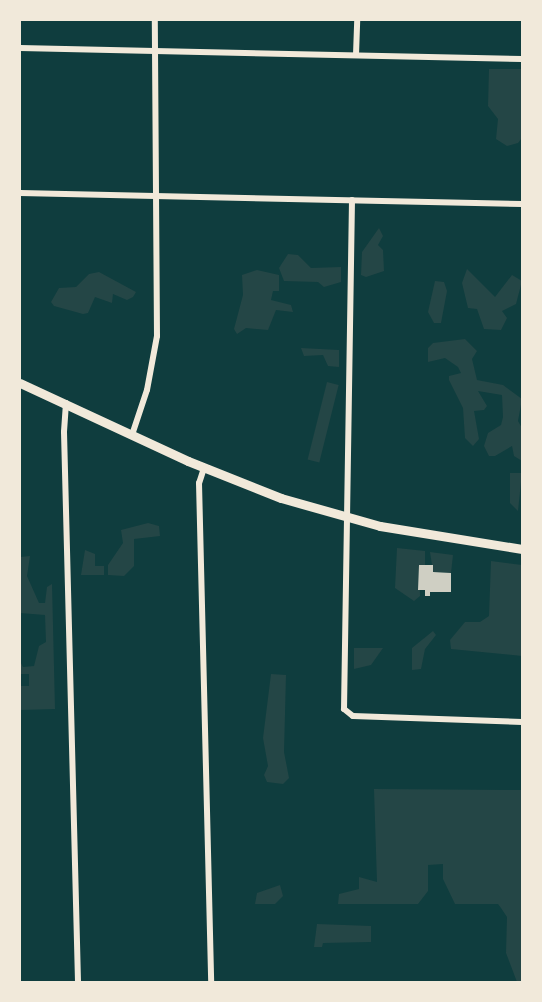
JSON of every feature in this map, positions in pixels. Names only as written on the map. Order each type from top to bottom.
[{"type":"street","points":[[132,435],[155,354],[155,20]]},
{"type":"street","points":[[356,55],[357,20]]},
{"type":"street","points":[[20,48],[522,59]]},
{"type":"street","points":[[20,194],[522,204]]},
{"type":"street","points":[[351,200],[346,518],[346,712],[353,716],[522,722]]},
{"type":"street","points":[[20,383],[204,468],[346,518],[421,535],[522,549]]},
{"type":"street","points":[[66,403],[64,456],[78,982]]},
{"type":"street","points":[[204,468],[199,483],[211,982]]},
{"type":"shaded area","points":[[489,69],[522,69],[522,138],[518,143],[507,146],[496,139],[498,119],[488,106]]},
{"type":"shaded area","points":[[379,228],[383,236],[378,245],[383,250],[384,271],[366,277],[361,275],[362,252]]},
{"type":"shaded area","points":[[288,254],[298,255],[311,268],[341,267],[341,282],[324,287],[318,282],[284,281],[279,268]]},
{"type":"shaded area","points":[[467,269],[495,297],[512,275],[522,281],[516,304],[502,311],[507,318],[501,330],[484,329],[477,309],[468,308],[462,283]]},
{"type":"shaded area","points":[[257,270],[279,275],[279,291],[273,291],[271,300],[291,305],[293,312],[276,310],[268,330],[246,328],[237,334],[234,329],[243,295],[242,275]]},
{"type":"shaded area","points":[[99,272],[136,292],[133,297],[127,300],[113,294],[112,303],[95,297],[88,313],[83,314],[54,306],[51,302],[59,288],[76,287],[89,274]]},
{"type":"shaded area","points":[[435,281],[444,282],[447,291],[441,323],[434,323],[428,312]]},
{"type":"shaded area","points":[[465,339],[477,351],[472,359],[477,380],[503,385],[522,399],[518,421],[522,428],[522,461],[514,456],[512,446],[495,456],[489,456],[484,446],[488,433],[501,425],[502,395],[478,391],[487,406],[484,410],[474,411],[479,439],[473,446],[465,438],[463,408],[449,380],[449,376],[461,373],[458,367],[445,358],[428,362],[428,348],[433,343]]},
{"type":"shaded area","points":[[301,348],[339,350],[339,367],[328,366],[323,355],[304,356]]},
{"type":"shaded area","points":[[327,382],[339,385],[319,463],[308,460]]},
{"type":"shaded area","points":[[510,473],[522,473],[518,511],[510,503]]},
{"type":"shaded area","points":[[148,523],[159,526],[160,536],[134,539],[134,566],[124,576],[108,575],[108,565],[123,543],[121,530]]},
{"type":"shaded area","points":[[397,548],[425,551],[425,565],[419,565],[420,596],[414,601],[395,588]]},
{"type":"shaded area","points":[[85,550],[95,554],[95,566],[104,566],[104,575],[81,575]]},
{"type":"shaded area","points":[[430,552],[453,555],[451,573],[433,572]]},
{"type":"shaded area","points":[[30,556],[27,576],[39,603],[45,603],[47,587],[52,584],[55,709],[20,710],[20,686],[29,686],[29,674],[20,674],[20,661],[23,667],[34,666],[39,646],[46,642],[45,615],[20,613],[20,557]]},
{"type":"shaded area","points":[[491,561],[522,565],[522,656],[451,649],[450,640],[465,622],[480,622],[489,616]]},
{"type":"shaded area","points":[[433,631],[436,635],[425,649],[421,669],[412,670],[412,648]]},
{"type":"shaded area","points":[[354,648],[383,648],[371,665],[354,669]]},
{"type":"shaded area","points":[[271,674],[286,675],[284,752],[289,778],[283,784],[267,782],[264,775],[268,766],[263,738]]},
{"type":"shaded area","points":[[374,789],[522,790],[522,982],[517,982],[506,953],[507,917],[501,908],[498,904],[455,904],[443,879],[443,864],[428,865],[428,891],[418,904],[338,904],[339,894],[359,889],[359,877],[377,882]]},
{"type":"shaded area","points":[[280,885],[283,896],[275,904],[255,904],[257,893]]},
{"type":"shaded area","points":[[317,924],[371,926],[371,942],[323,943],[322,947],[314,947]]},
{"type":"building","points":[[419,565],[433,565],[433,572],[451,573],[451,592],[430,592],[430,596],[425,596],[425,590],[418,590]]}]
